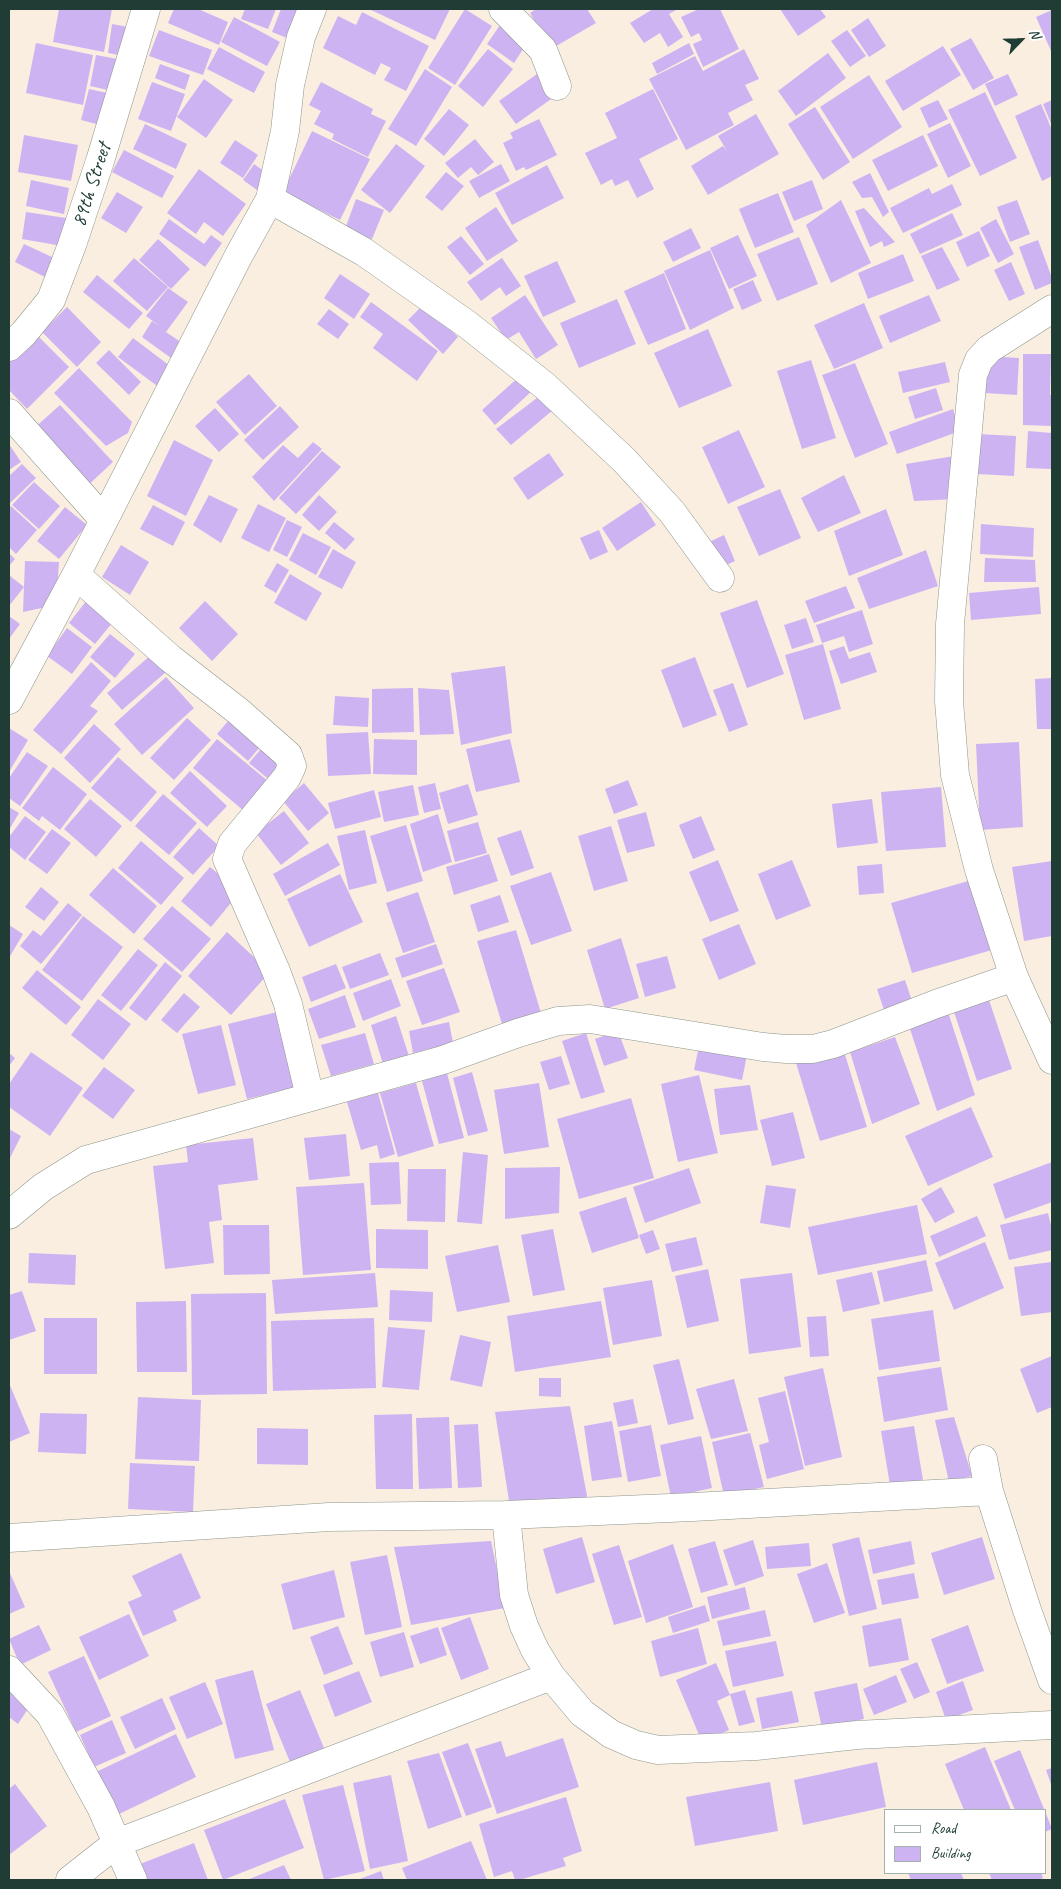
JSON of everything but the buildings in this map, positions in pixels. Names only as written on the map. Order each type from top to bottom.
[{"type":"street","name":"89th Street","points":[[9,347],[24,333],[51,300],[72,245],[146,9]]},
{"type":"street","points":[[9,700],[76,575],[239,255],[270,199],[285,131],[290,85],[301,37],[312,9]]},
{"type":"street","points":[[503,9],[542,50],[557,86]]},
{"type":"street","points":[[270,199],[364,252],[468,326],[545,386],[624,460],[672,512],[720,578]]},
{"type":"street","points":[[1052,310],[989,349],[979,360],[972,376],[950,624],[949,701],[955,776],[979,870],[1014,977],[1052,1060]]},
{"type":"street","points":[[9,413],[104,520]]},
{"type":"street","points":[[76,575],[171,659],[238,711],[288,755],[292,766],[287,777],[232,844],[227,859],[276,971],[288,1004],[310,1097]]},
{"type":"street","points":[[9,1215],[43,1188],[86,1160],[443,1060],[558,1021],[590,1019],[763,1047],[786,1050],[814,1049],[860,1035],[936,1004],[1014,977]]},
{"type":"street","points":[[983,1459],[989,1491],[1027,1610],[1052,1680]]},
{"type":"street","points":[[9,1538],[329,1517],[693,1508],[989,1491]]},
{"type":"street","points":[[506,1514],[514,1595],[524,1626],[551,1676],[582,1712],[610,1734],[636,1745],[658,1750],[756,1746],[867,1734],[1052,1725]]},
{"type":"street","points":[[9,1670],[50,1714],[101,1807],[133,1880]]},
{"type":"street","points":[[70,1880],[117,1843],[551,1676]]}]
